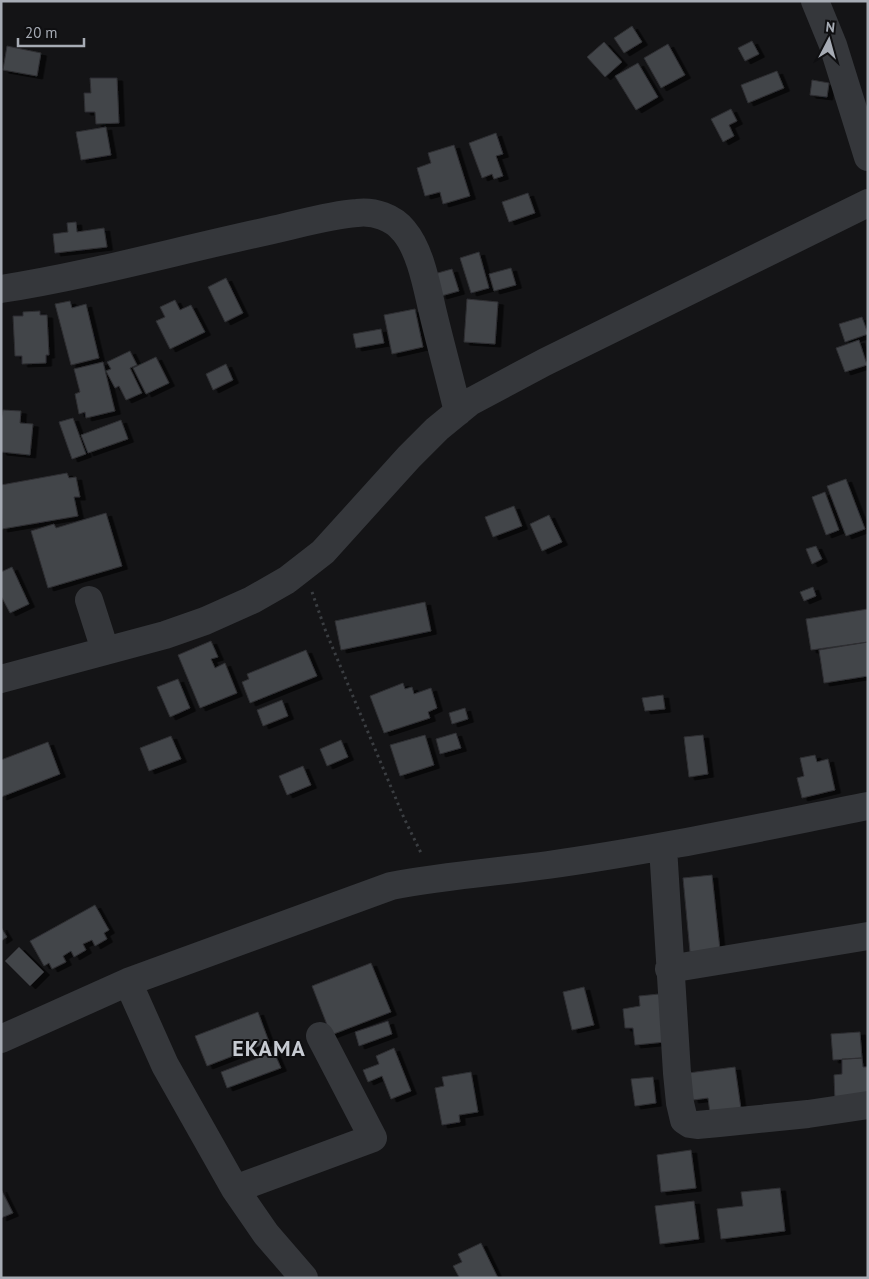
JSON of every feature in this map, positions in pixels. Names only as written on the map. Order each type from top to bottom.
[{"type":"street","points":[[815,1],[833,45],[868,157]]},
{"type":"street","points":[[1,679],[164,635],[205,621],[252,600],[287,580],[322,552],[409,457],[458,412],[498,387],[546,362],[868,203]]},
{"type":"street","points":[[1,289],[123,266],[197,246],[357,212],[383,216],[392,220],[404,231],[415,249],[426,284],[458,412]]},
{"type":"street","points":[[89,600],[105,650]]},
{"type":"street","points":[[1,1039],[128,982],[391,886],[433,878],[548,865],[663,847],[868,806]]},
{"type":"street","points":[[663,847],[679,1093],[684,1120],[690,1124],[697,1125],[808,1114],[868,1105]]},
{"type":"street","points":[[670,969],[868,936]]},
{"type":"street","points":[[128,982],[165,1066],[235,1189],[266,1234],[304,1278]]},
{"type":"street","points":[[235,1189],[372,1138],[320,1036]]},
{"type":"path","points":[[303,567],[326,632],[400,809],[433,878]]},
{"type":"building","points":[[632,26],[642,42],[624,53],[614,38]]},
{"type":"building","points":[[752,41],[759,54],[745,61],[738,48]]},
{"type":"building","points":[[604,42],[622,62],[605,77],[587,57]]},
{"type":"building","points":[[668,44],[685,75],[661,88],[644,58]]},
{"type":"building","points":[[7,46],[41,53],[37,76],[3,70]]},
{"type":"building","points":[[638,63],[658,97],[636,110],[615,76]]},
{"type":"building","points":[[777,71],[784,88],[748,103],[741,85]]},
{"type":"building","points":[[90,78],[117,78],[119,123],[96,124],[95,112],[85,112],[84,93],[91,93]]},
{"type":"building","points":[[812,80],[829,83],[827,97],[810,95]]},
{"type":"building","points":[[731,109],[737,121],[729,125],[734,136],[723,142],[711,119]]},
{"type":"building","points":[[106,127],[111,155],[81,160],[76,132]]},
{"type":"building","points":[[496,133],[503,154],[496,156],[503,176],[494,179],[492,174],[482,178],[469,143]]},
{"type":"building","points":[[454,145],[470,196],[443,204],[440,192],[425,196],[417,168],[431,163],[428,153]]},
{"type":"building","points":[[528,193],[535,213],[509,222],[502,202]]},
{"type":"building","points":[[76,222],[77,232],[104,228],[107,247],[55,253],[53,234],[68,232],[67,223]]},
{"type":"building","points":[[479,252],[489,288],[471,293],[460,258]]},
{"type":"building","points":[[511,268],[516,285],[494,291],[489,274]]},
{"type":"building","points":[[452,269],[459,291],[441,296],[434,274]]},
{"type":"building","points":[[226,278],[243,313],[225,322],[208,287]]},
{"type":"building","points":[[467,299],[498,302],[495,344],[464,342]]},
{"type":"building","points":[[175,300],[180,310],[191,305],[205,332],[170,349],[156,321],[165,317],[160,307]]},
{"type":"building","points":[[70,301],[72,308],[86,304],[99,358],[71,365],[55,304]]},
{"type":"building","points":[[415,309],[423,347],[392,354],[384,315]]},
{"type":"building","points":[[40,311],[40,315],[47,315],[49,355],[46,355],[46,363],[22,364],[22,356],[15,356],[13,316],[23,316],[23,312]]},
{"type":"building","points":[[862,317],[868,334],[845,342],[839,324]]},
{"type":"building","points":[[381,329],[384,343],[356,348],[353,334]]},
{"type":"building","points":[[859,340],[867,365],[845,372],[836,348]]},
{"type":"building","points":[[130,351],[137,365],[130,368],[142,393],[126,400],[119,386],[115,388],[106,371],[111,369],[107,362]]},
{"type":"building","points":[[156,357],[169,383],[146,394],[133,368]]},
{"type":"building","points":[[103,362],[115,411],[86,418],[85,412],[79,414],[75,394],[80,392],[74,369]]},
{"type":"building","points":[[226,364],[233,380],[213,390],[206,374]]},
{"type":"building","points":[[3,410],[21,411],[20,423],[33,424],[30,455],[1,452]]},
{"type":"building","points":[[73,418],[86,454],[72,459],[59,422]]},
{"type":"building","points":[[121,420],[128,439],[88,453],[81,435]]},
{"type":"building","points":[[67,473],[69,478],[76,477],[80,497],[74,497],[78,516],[2,529],[1,485]]},
{"type":"building","points":[[846,479],[865,529],[846,536],[827,486]]},
{"type":"building","points":[[825,492],[839,530],[826,535],[812,497]]},
{"type":"building","points":[[514,506],[522,526],[493,537],[485,517]]},
{"type":"building","points":[[106,513],[122,566],[48,588],[31,531],[54,524],[56,528]]},
{"type":"building","points":[[549,515],[562,542],[542,551],[530,524]]},
{"type":"building","points":[[816,546],[822,559],[812,564],[806,549]]},
{"type":"building","points":[[12,567],[29,604],[10,613],[1,596],[1,572]]},
{"type":"building","points":[[813,587],[816,596],[804,601],[800,592]]},
{"type":"building","points":[[425,602],[431,631],[341,650],[335,621]]},
{"type":"building","points":[[868,609],[868,642],[811,650],[806,619]]},
{"type":"building","points":[[211,641],[218,657],[211,659],[215,668],[225,663],[237,693],[200,708],[178,655]]},
{"type":"building","points":[[868,642],[868,676],[824,683],[819,650]]},
{"type":"building","points":[[306,650],[317,676],[250,703],[242,682],[249,679],[247,674]]},
{"type":"building","points":[[178,679],[190,708],[170,717],[157,687]]},
{"type":"building","points":[[403,683],[405,689],[412,687],[414,694],[431,688],[437,708],[428,712],[430,718],[384,733],[370,696]]},
{"type":"building","points":[[663,695],[665,709],[645,711],[642,698]]},
{"type":"building","points":[[282,700],[288,716],[263,726],[257,710]]},
{"type":"building","points":[[465,708],[468,719],[452,724],[449,713]]},
{"type":"building","points":[[456,733],[461,748],[440,754],[436,739]]},
{"type":"building","points":[[425,735],[434,765],[400,776],[390,745]]},
{"type":"building","points":[[703,735],[708,774],[689,777],[684,737]]},
{"type":"building","points":[[171,736],[181,759],[149,771],[140,748]]},
{"type":"building","points":[[341,740],[348,757],[327,766],[320,749]]},
{"type":"building","points":[[48,742],[60,774],[1,797],[1,760]]},
{"type":"building","points":[[815,755],[817,762],[828,759],[835,790],[802,798],[797,778],[804,776],[800,758]]},
{"type":"building","points":[[303,766],[311,785],[287,795],[279,776]]},
{"type":"building","points":[[712,875],[720,950],[690,952],[683,878]]},
{"type":"building","points":[[95,905],[109,930],[104,933],[107,939],[95,946],[92,940],[83,944],[86,950],[74,957],[71,951],[63,956],[66,962],[52,969],[49,963],[44,966],[30,941]]},
{"type":"building","points":[[1,927],[7,937],[1,941]]},
{"type":"building","points":[[19,947],[44,972],[30,986],[5,961]]},
{"type":"building","points":[[371,963],[391,1012],[331,1035],[312,986]]},
{"type":"building","points":[[584,987],[594,1025],[572,1030],[563,992]]},
{"type":"building","points":[[659,994],[665,1042],[635,1045],[633,1028],[625,1028],[623,1009],[640,1006],[639,996]]},
{"type":"building","points":[[258,1012],[269,1042],[207,1066],[195,1036]]},
{"type":"building","points":[[388,1021],[392,1034],[359,1046],[355,1032]]},
{"type":"building","points":[[860,1032],[862,1058],[833,1060],[831,1034]]},
{"type":"building","points":[[394,1048],[411,1091],[391,1099],[382,1076],[368,1082],[363,1070],[379,1064],[376,1056]]},
{"type":"building","points":[[274,1052],[281,1068],[227,1088],[221,1072]]},
{"type":"building","points":[[862,1058],[863,1067],[868,1067],[868,1100],[835,1102],[834,1075],[842,1074],[842,1059]]},
{"type":"building","points":[[735,1067],[741,1109],[710,1114],[708,1098],[693,1100],[688,1073]]},
{"type":"building","points":[[471,1072],[478,1112],[459,1115],[460,1122],[442,1125],[435,1088],[444,1086],[442,1077]]},
{"type":"building","points":[[653,1077],[656,1103],[635,1106],[631,1079]]},
{"type":"building","points":[[691,1150],[696,1188],[661,1192],[657,1155]]},
{"type":"building","points":[[780,1188],[785,1231],[721,1239],[717,1209],[743,1206],[741,1192]]},
{"type":"building","points":[[1,1189],[13,1213],[1,1218]]},
{"type":"building","points":[[694,1201],[699,1239],[660,1244],[655,1206]]},
{"type":"building","points":[[481,1243],[498,1278],[456,1278],[459,1277],[453,1266],[462,1262],[458,1254]]},
{"type":"district","name":"EKAMA","points":[[269,1048]]}]
